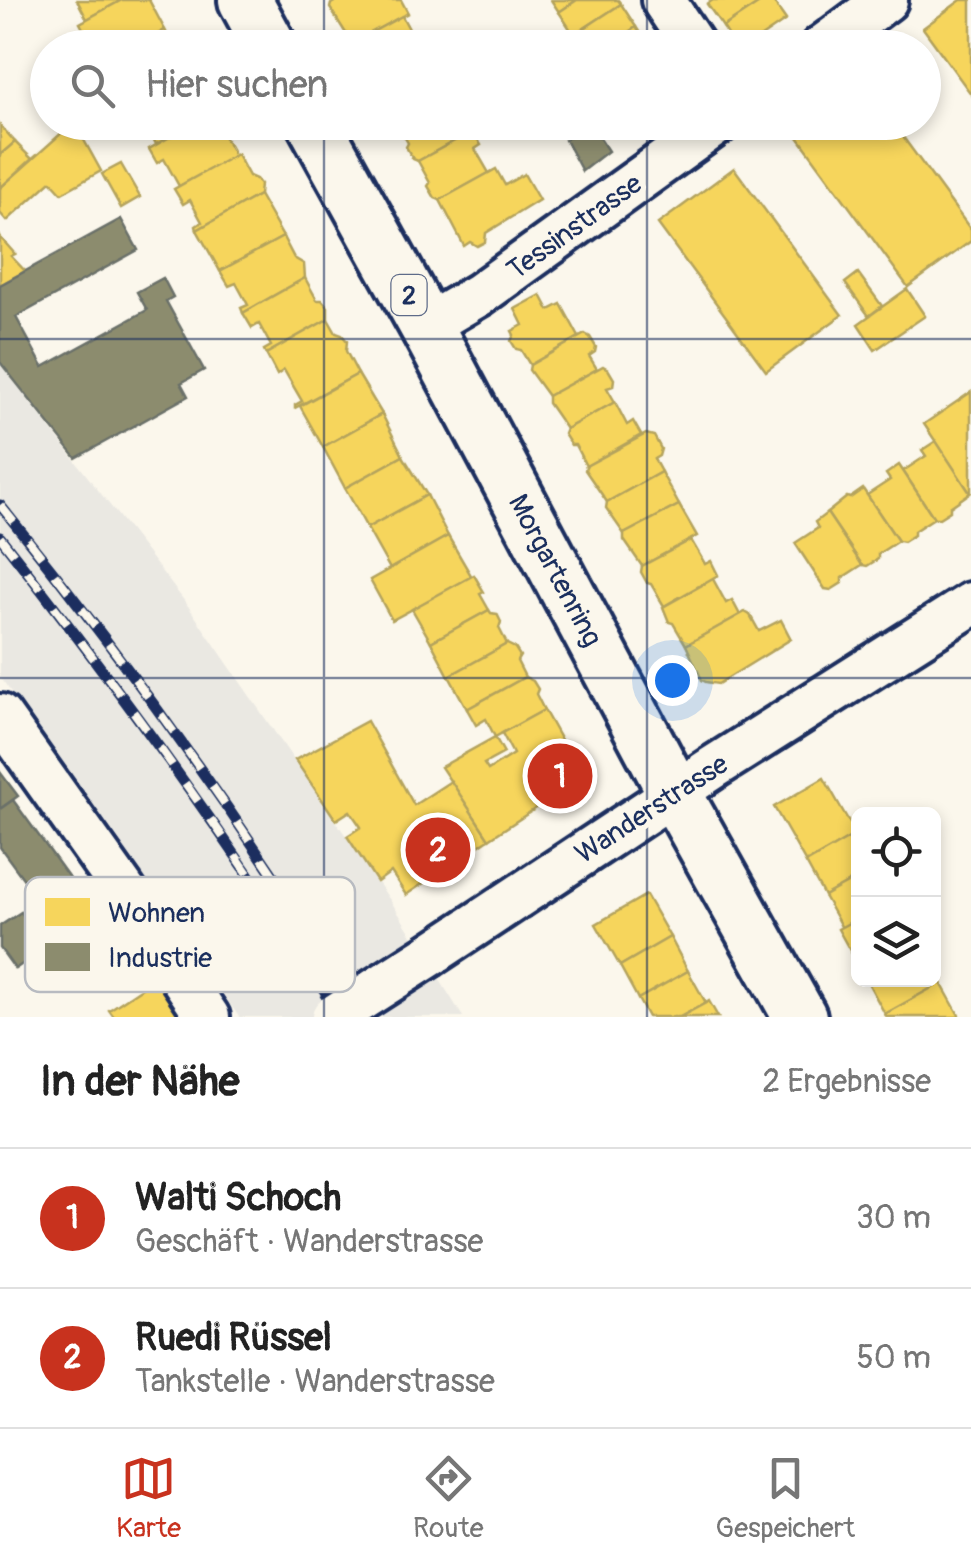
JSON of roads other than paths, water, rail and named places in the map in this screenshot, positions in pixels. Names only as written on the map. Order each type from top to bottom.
[{"type":"main road","points":[[245,0],[262,30]]},
{"type":"main road","name":"Morgartenring","points":[[323,140],[674,792],[800,1017]]},
{"type":"street","points":[[664,0],[683,30]]},
{"type":"street","points":[[845,30],[886,0]]},
{"type":"street","name":"Tessinstrasse","points":[[426,326],[480,294],[693,140]]},
{"type":"street","name":"Wanderstrasse","points":[[333,1017],[674,792],[971,604]]},
{"type":"street","points":[[0,716],[114,877]]},
{"type":"street","points":[[191,992],[208,1017]]},
{"type":"railway","points":[[0,505],[97,628],[274,877]]},
{"type":"railway","points":[[0,537],[90,653],[250,877]]},
{"type":"railway","points":[[325,992],[341,1017]]},
{"type":"railway","points":[[348,992],[364,1017]]},
{"type":"place","name":"Walti Schoch","points":[[560,776]]},
{"type":"place","name":"Ruedi Rüssel","points":[[438,850]]}]
